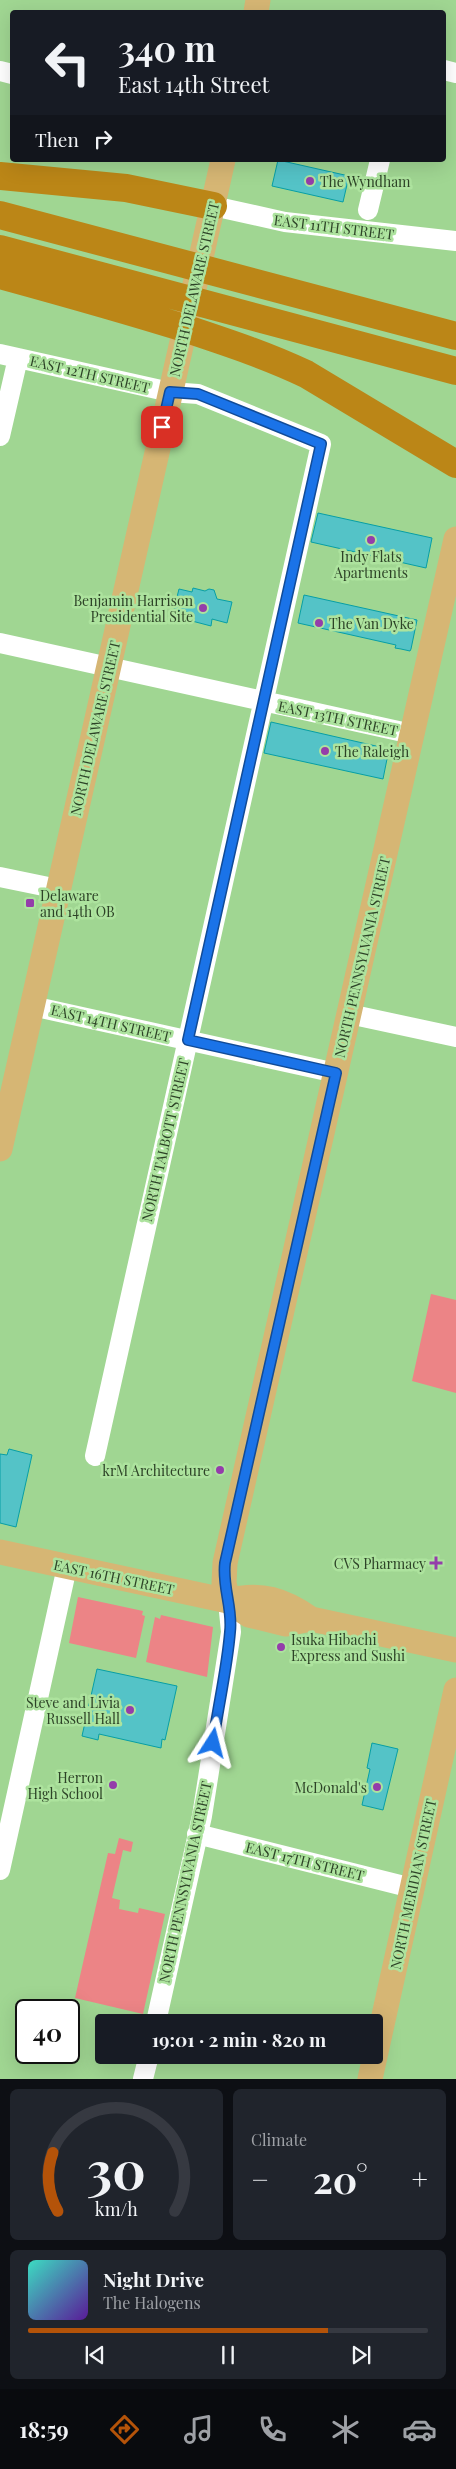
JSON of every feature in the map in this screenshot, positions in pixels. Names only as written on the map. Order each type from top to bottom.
[{"type":"highway","points":[[0,176],[126,188],[213,206]]},
{"type":"highway","points":[[0,215],[456,336]]},
{"type":"highway","points":[[0,249],[456,370]]},
{"type":"highway","points":[[0,275],[158,320],[234,344],[282,362],[306,374],[456,464]]},
{"type":"main road","name":"NORTH DELAWARE STREET","points":[[0,1149],[223,162]]},
{"type":"main road","name":"NORTH PENNSYLVANIA STREET","points":[[228,1601],[224,1583],[225,1563],[456,539]]},
{"type":"main road","name":"EAST 16TH STREET","points":[[0,1552],[228,1601],[249,1615],[286,1624],[311,1619],[456,1650]]},
{"type":"main road","name":"NORTH MERIDIAN STREET","points":[[370,2079],[456,1690]]},
{"type":"street","points":[[368,210],[380,162]]},
{"type":"street","name":"EAST 11TH STREET","points":[[213,206],[285,222],[456,241]]},
{"type":"street","points":[[0,436],[9,356]]},
{"type":"street","name":"EAST 12TH STREET","points":[[9,356],[170,392],[198,394],[321,444]]},
{"type":"street","name":"NORTH TALBOTT STREET","points":[[95,1456],[321,444]]},
{"type":"street","name":"EAST 13TH STREET","points":[[0,643],[412,734]]},
{"type":"street","points":[[0,877],[58,889]]},
{"type":"street","name":"EAST 14TH STREET","points":[[32,1006],[336,1073]]},
{"type":"street","points":[[349,1014],[456,1037]]},
{"type":"street","points":[[0,1870],[67,1567]]},
{"type":"street","name":"NORTH PENNSYLVANIA STREET","points":[[158,2014],[197,1834],[230,1632],[228,1601]]},
{"type":"street","name":"EAST 17TH STREET","points":[[197,1834],[412,1888]]},
{"type":"street","points":[[143,2079],[147,2064]]},
{"type":"shaded area","points":[[431,1294],[456,1300],[456,1393],[412,1381]]},
{"type":"shaded area","points":[[78,1597],[143,1611],[142,1615],[145,1616],[136,1658],[69,1643]]},
{"type":"shaded area","points":[[161,1615],[213,1627],[207,1677],[146,1662],[155,1617],[160,1619]]},
{"type":"shaded area","points":[[119,1838],[133,1842],[131,1852],[123,1850],[112,1898],[120,1900],[119,1909],[138,1913],[139,1908],[165,1914],[143,2014],[75,1998],[108,1853],[115,1854]]},
{"type":"building","name":"The Wyndham","points":[[278,162],[287,162],[349,176],[343,202],[272,186]]},
{"type":"building","name":"Indy Flats Apartments","points":[[318,513],[432,538],[426,568],[311,542]]},
{"type":"building","name":"Benjamin Harrison Presidential Site","points":[[193,588],[205,591],[209,589],[214,590],[217,599],[232,602],[227,623],[212,619],[211,626],[192,621],[192,618],[186,616],[187,612],[174,609],[179,589],[192,592]]},
{"type":"building","name":"The Van Dyke","points":[[304,595],[417,620],[410,651],[395,648],[396,645],[298,623]]},
{"type":"building","name":"The Raleigh","points":[[271,722],[389,749],[383,779],[264,753]]},
{"type":"building","points":[[9,1449],[32,1455],[16,1527],[0,1523],[0,1454],[7,1455]]},
{"type":"building","name":"Steve and Livia Russell Hall","points":[[97,1669],[177,1686],[165,1740],[162,1739],[161,1748],[99,1734],[98,1740],[82,1736]]},
{"type":"building","name":"McDonald's","points":[[372,1743],[398,1749],[383,1810],[362,1805],[370,1769],[367,1768]]},
{"type":"place","name":"The Wyndham","points":[[310,181]]},
{"type":"place","name":"Indy Flats Apartments","points":[[371,540]]},
{"type":"place","name":"Benjamin Harrison Presidential Site","points":[[203,608]]},
{"type":"place","name":"The Van Dyke","points":[[319,623]]},
{"type":"place","name":"The Raleigh","points":[[325,751]]},
{"type":"place","name":"Delaware and 14th OB","points":[[30,903]]},
{"type":"place","name":"krM Architecture","points":[[220,1470]]},
{"type":"place","name":"CVS Pharmacy","points":[[436,1563]]},
{"type":"place","name":"Isuka Hibachi Express and Sushi","points":[[281,1647]]},
{"type":"place","name":"Steve and Livia Russell Hall","points":[[130,1710]]},
{"type":"place","name":"Herron High School","points":[[113,1785]]},
{"type":"place","name":"McDonald's","points":[[377,1787]]},
{"type":"route","points":[[162,427],[170,392],[198,394],[321,444],[188,1040],[336,1073],[225,1563],[224,1588],[231,1620],[213,1743]]}]
